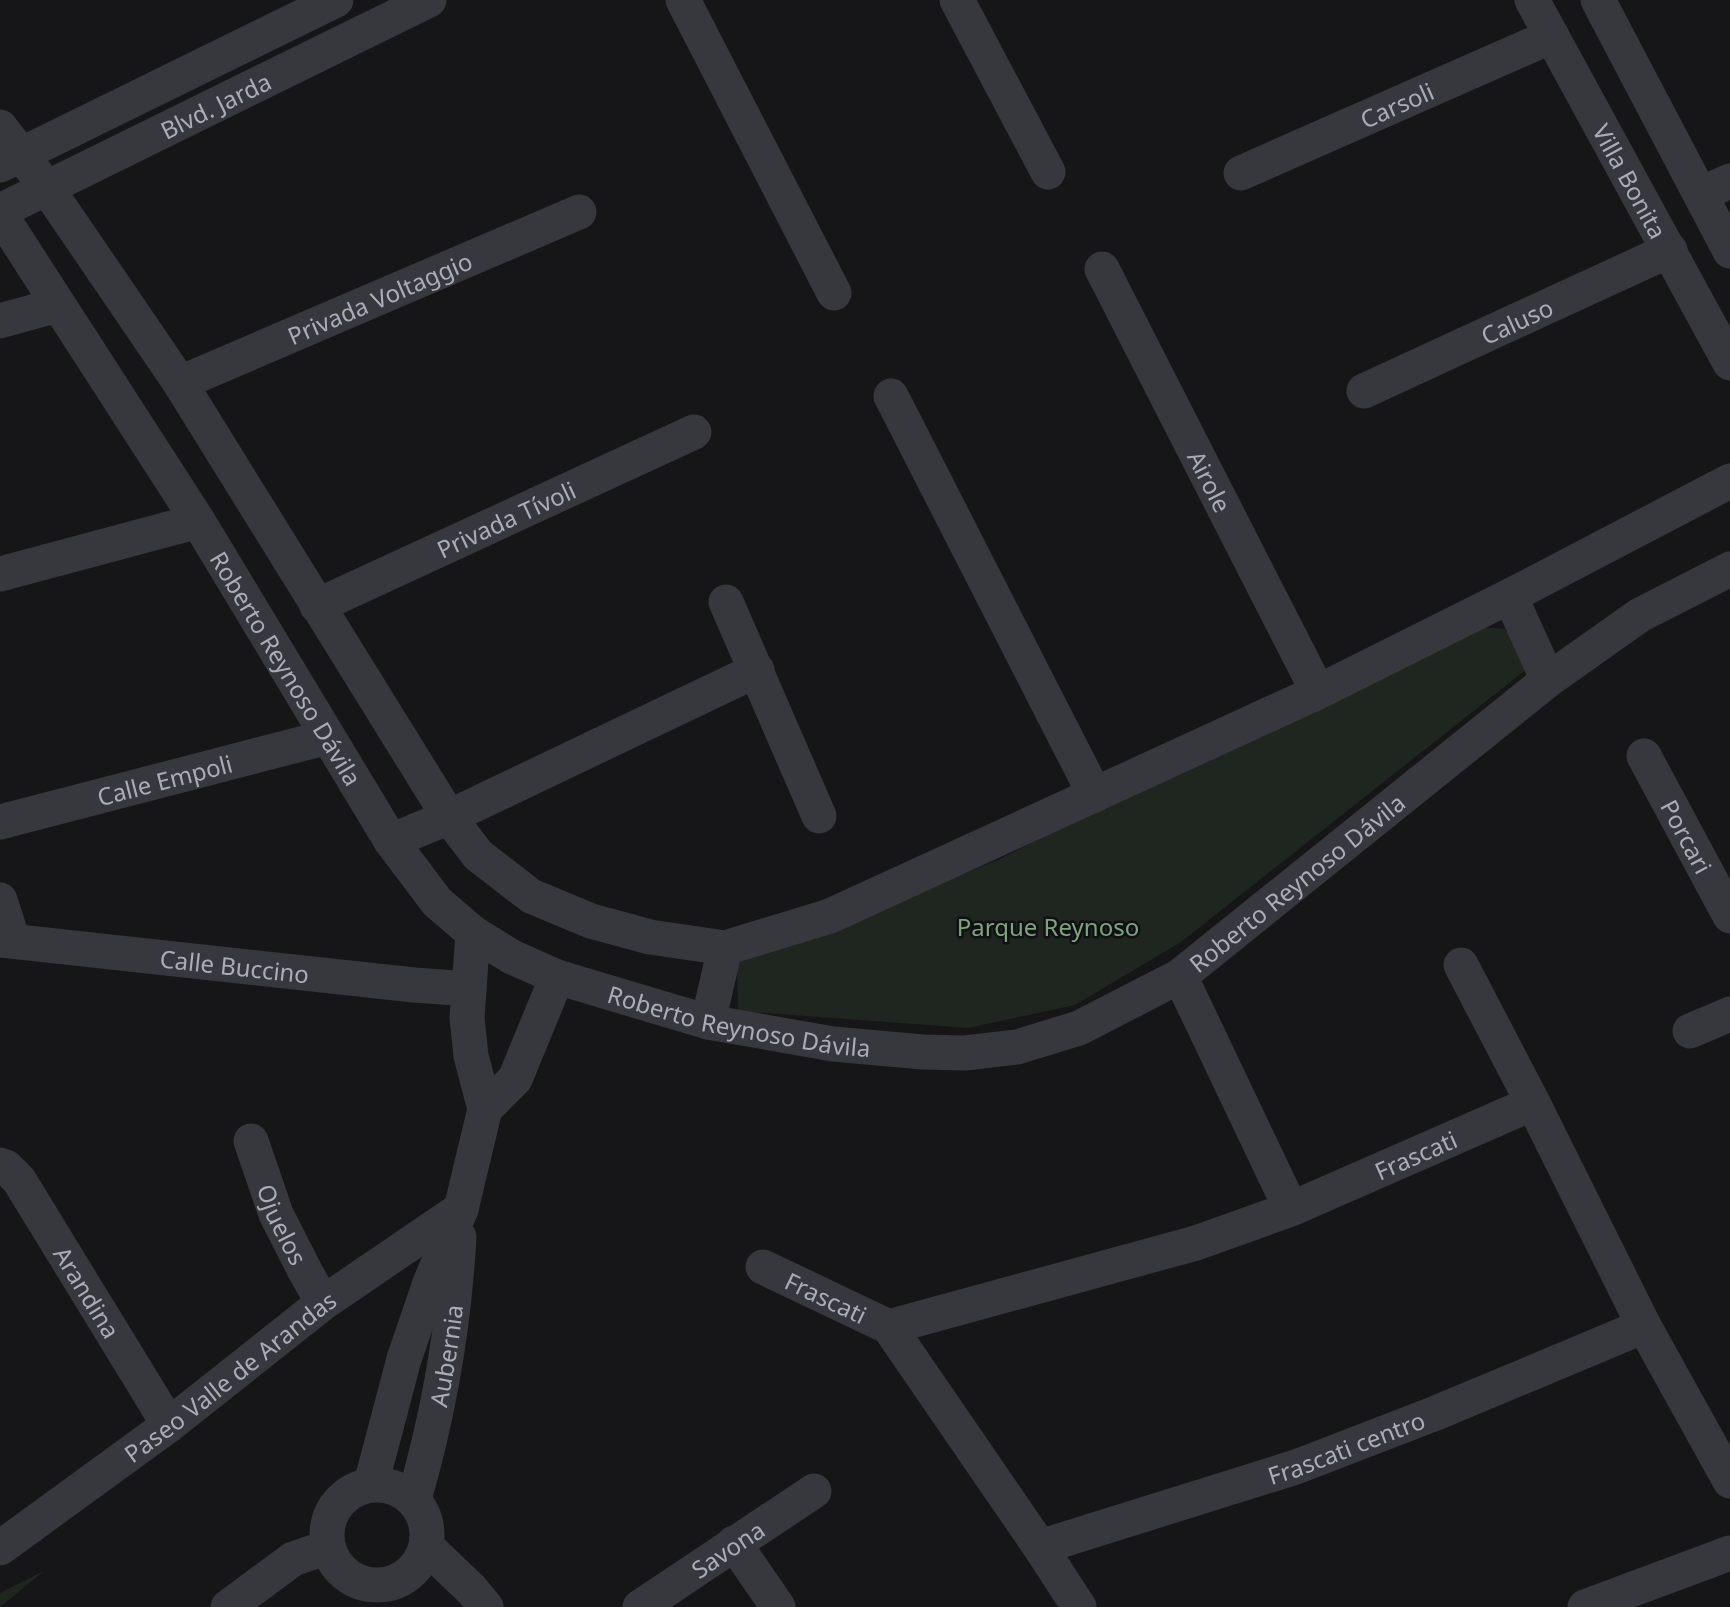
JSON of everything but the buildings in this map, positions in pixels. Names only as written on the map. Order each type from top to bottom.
[{"type":"street","name":"Blvd. Jarda","points":[[10,160],[336,0]]},
{"type":"street","name":"Blvd. Jarda","points":[[0,212],[429,0]]},
{"type":"street","points":[[683,0],[834,293]]},
{"type":"street","points":[[957,0],[1048,172]]},
{"type":"street","name":"Villa Bonita","points":[[1532,0],[1730,363]]},
{"type":"street","points":[[1598,0],[1715,188],[1730,251]]},
{"type":"street","name":"Carsoli","points":[[1241,173],[1552,36]]},
{"type":"street","points":[[0,127],[10,160],[47,188],[180,383],[449,817],[478,855],[531,896],[591,921],[650,937],[725,948],[830,916],[1318,692],[1730,481]]},
{"type":"street","name":"Roberto Reynoso Dávila","points":[[0,212],[198,521],[391,841],[437,902],[473,933],[512,957],[556,977],[708,1022],[833,1044],[965,1053],[1017,1047],[1079,1028],[1180,976],[1548,680],[1640,615],[1730,569]]},
{"type":"street","name":"Privada Voltaggio","points":[[180,383],[579,212]]},
{"type":"street","name":"Caluso","points":[[1364,391],[1670,250]]},
{"type":"street","name":"Airole","points":[[1102,269],[1318,692]]},
{"type":"street","points":[[0,321],[58,305]]},
{"type":"street","points":[[891,396],[1095,795]]},
{"type":"street","name":"Privada Tívoli","points":[[317,606],[694,432]]},
{"type":"street","points":[[0,575],[198,521]]},
{"type":"street","points":[[1510,596],[1548,680]]},
{"type":"street","points":[[726,602],[819,816]]},
{"type":"street","points":[[391,841],[449,817],[757,670]]},
{"type":"street","name":"Calle Empoli","points":[[0,822],[328,737]]},
{"type":"street","name":"Porcari","points":[[1644,756],[1730,916]]},
{"type":"street","points":[[0,900],[6,941]]},
{"type":"street","name":"Aubernia","points":[[371,1484],[404,1359],[430,1283],[461,1209],[485,1109],[471,1056],[467,1018],[473,933]]},
{"type":"street","name":"Calle Buccino","points":[[6,941],[469,989]]},
{"type":"street","points":[[708,1022],[725,948]]},
{"type":"street","points":[[1461,965],[1644,1326],[1730,1481]]},
{"type":"street","points":[[1180,976],[1291,1209]]},
{"type":"street","points":[[485,1109],[515,1079],[556,977]]},
{"type":"street","points":[[1689,1031],[1730,1014]]},
{"type":"street","name":"Frascati","points":[[889,1327],[1196,1242],[1291,1209],[1532,1103]]},
{"type":"street","name":"Ojuelos","points":[[251,1141],[276,1214],[323,1303]]},
{"type":"street","name":"Arandina","points":[[0,1165],[6,1167],[19,1180],[169,1425]]},
{"type":"street","name":"Aubernia","points":[[414,1499],[428,1451],[444,1371],[456,1290],[461,1209]]},
{"type":"street","name":"Paseo Valle de Arandas","points":[[2,1545],[169,1425],[323,1303],[461,1209]]},
{"type":"street","name":"Frascati","points":[[763,1267],[889,1327],[1041,1547],[1079,1607]]},
{"type":"street","name":"Frascati centro","points":[[1041,1547],[1296,1467],[1436,1413],[1644,1326]]},
{"type":"street","points":[[371,1484],[392,1486],[414,1499],[426,1521],[427,1547],[420,1564],[406,1578],[388,1585],[368,1585],[350,1578],[336,1564],[328,1547],[327,1525],[335,1506],[351,1491],[371,1484]]},
{"type":"street","name":"Savona","points":[[640,1607],[814,1491]]},
{"type":"street","points":[[734,1543],[778,1607]]},
{"type":"street","points":[[228,1607],[292,1559],[328,1547]]},
{"type":"street","points":[[427,1547],[486,1607]]},
{"type":"street","points":[[1586,1607],[1730,1553]]},
{"type":"green space","name":"Parque Reynoso","points":[[1462,626],[1505,629],[1532,665],[1181,942],[1075,1005],[968,1028],[738,1011],[737,963],[760,943],[823,932],[1000,859]]},
{"type":"green space","points":[[44,1571],[0,1607],[0,1593]]}]
